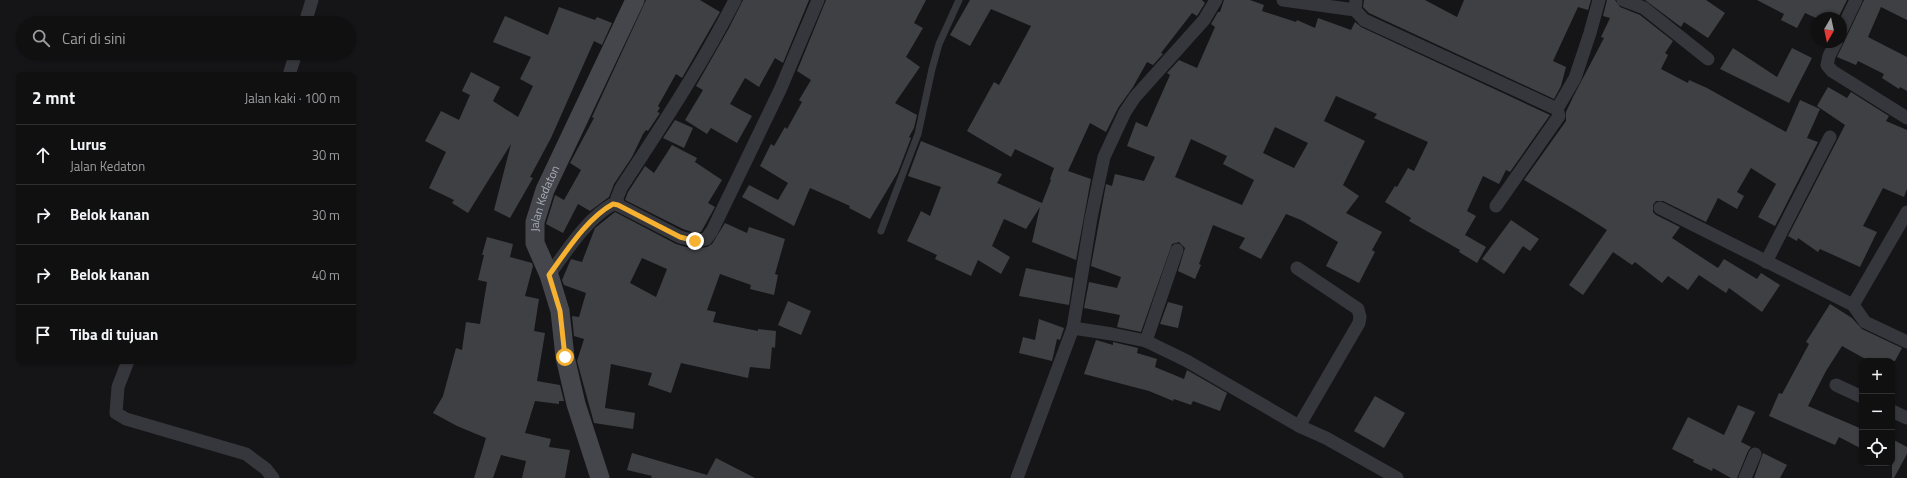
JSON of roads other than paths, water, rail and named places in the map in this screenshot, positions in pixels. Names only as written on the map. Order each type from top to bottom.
[{"type":"street","points":[[307,16],[312,0]]},
{"type":"street","name":"Jalan Kedaton","points":[[600,478],[576,404],[565,357],[560,311],[549,275],[535,243],[535,222],[545,190],[635,0]]},
{"type":"street","points":[[618,205],[617,198],[620,188],[657,133],[717,37],[735,0]]},
{"type":"street","points":[[549,275],[570,246],[596,217],[613,204],[618,205],[680,237],[695,241],[706,239],[712,231],[780,90],[818,0]]},
{"type":"street","points":[[1017,478],[1073,328],[1098,181],[1104,157],[1125,112],[1135,97],[1204,20],[1216,0]]},
{"type":"street","points":[[1283,0],[1356,5],[1364,20],[1557,109]]},
{"type":"street","points":[[1496,206],[1559,116],[1557,109],[1575,78],[1590,33],[1598,0]]},
{"type":"street","points":[[1623,0],[1644,8],[1708,59]]},
{"type":"street","points":[[1847,19],[1856,0]]},
{"type":"street","points":[[1833,48],[1827,65],[1832,72],[1907,118]]},
{"type":"street","points":[[290,72],[294,60]]},
{"type":"street","points":[[1766,262],[1830,137]]},
{"type":"street","points":[[1660,208],[1853,305],[1865,322],[1907,342]]},
{"type":"street","points":[[1853,305],[1907,212]]},
{"type":"street","points":[[1146,341],[1177,250]]},
{"type":"street","points":[[1297,268],[1358,309],[1360,317],[1359,323],[1299,426]]},
{"type":"street","points":[[1073,328],[1146,341],[1187,361],[1299,426],[1326,438],[1397,478]]},
{"type":"street","points":[[127,364],[118,387],[116,413],[126,419],[246,454],[266,469],[273,478]]},
{"type":"street","points":[[1836,385],[1859,396]]},
{"type":"street","points":[[1895,412],[1907,418]]},
{"type":"street","points":[[1745,478],[1756,454]]},
{"type":"lane","points":[[881,231],[918,134],[932,68],[939,44],[959,0]]}]
